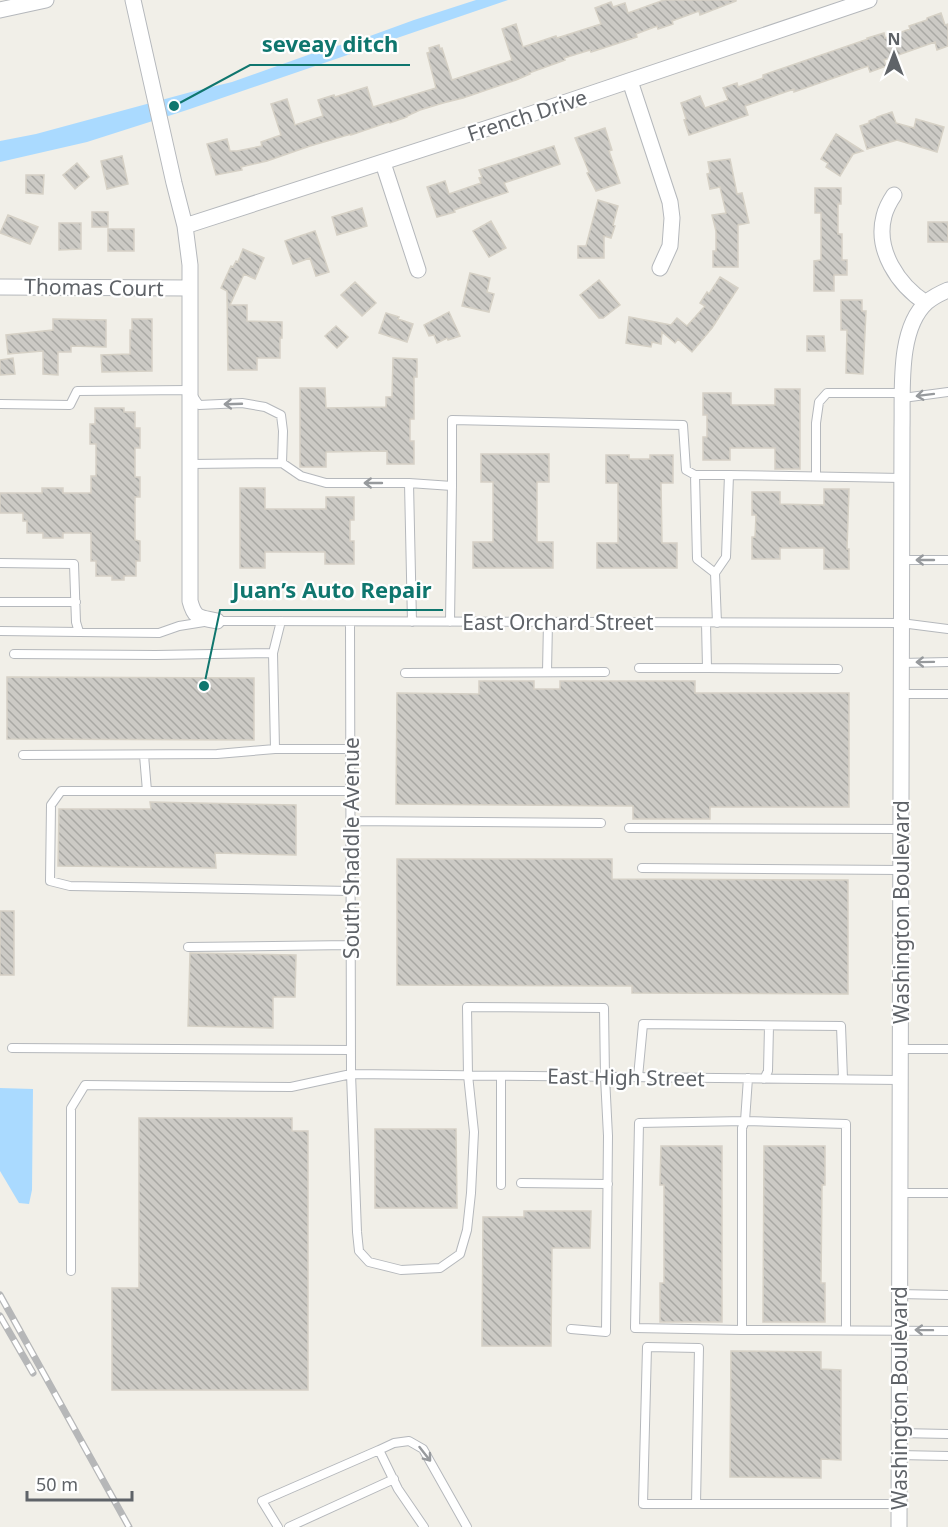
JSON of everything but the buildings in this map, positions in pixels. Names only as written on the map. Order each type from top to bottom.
[{"type":"street","points":[[0,10],[46,0]]},
{"type":"street","points":[[134,0],[185,226],[190,265],[190,602],[197,616],[217,621]]},
{"type":"street","name":"French Drive","points":[[185,226],[383,163],[869,0]]},
{"type":"street","points":[[630,81],[670,202],[672,218],[670,246],[660,268]]},
{"type":"street","points":[[383,163],[418,270]]},
{"type":"street","points":[[894,195],[883,217],[882,239],[887,260],[897,277],[926,303],[948,290]]},
{"type":"street","name":"Thomas Court","points":[[0,286],[189,288]]},
{"type":"street","name":"Washington Boulevard","points":[[899,1527],[903,395],[906,340],[916,317],[926,303]]},
{"type":"lane","points":[[0,404],[70,405],[77,391],[189,390],[199,405],[242,403],[265,407],[281,415],[282,463]]},
{"type":"lane","points":[[816,476],[816,423],[819,402],[827,393],[903,395],[948,392]]},
{"type":"lane","points":[[450,622],[452,420],[683,425],[686,470],[695,475],[902,477]]},
{"type":"lane","points":[[189,464],[282,463],[301,476],[326,483],[409,483],[452,486]]},
{"type":"lane","points":[[695,475],[697,559],[715,573]]},
{"type":"lane","points":[[717,622],[715,573],[726,557],[729,475]]},
{"type":"lane","points":[[409,483],[412,622]]},
{"type":"lane","points":[[902,560],[948,560]]},
{"type":"lane","points":[[0,563],[74,564],[76,622],[79,632]]},
{"type":"lane","points":[[0,602],[76,602]]},
{"type":"lane","name":"East Orchard Street","points":[[0,631],[159,633],[179,626],[217,621],[901,623],[948,630]]},
{"type":"lane","points":[[275,749],[273,653],[281,621]]},
{"type":"lane","name":"South Shaddle Avenue","points":[[350,622],[351,1074],[359,1251],[369,1262],[401,1270],[440,1268],[460,1254],[467,1230],[474,1132],[468,1076],[467,1007],[604,1008],[605,1077]]},
{"type":"lane","points":[[547,672],[548,622]]},
{"type":"lane","points":[[706,622],[707,668]]},
{"type":"lane","points":[[14,654],[273,653]]},
{"type":"lane","points":[[901,663],[948,662]]},
{"type":"lane","points":[[639,668],[838,669]]},
{"type":"lane","points":[[405,673],[605,672]]},
{"type":"lane","points":[[901,694],[948,694]]},
{"type":"lane","points":[[23,755],[217,754],[275,749],[350,749]]},
{"type":"lane","points":[[144,755],[147,791]]},
{"type":"lane","points":[[350,791],[61,791],[51,805],[50,881],[70,886],[351,891]]},
{"type":"lane","points":[[350,821],[601,823]]},
{"type":"lane","points":[[629,828],[901,829]]},
{"type":"lane","points":[[642,868],[901,870]]},
{"type":"lane","points":[[188,947],[351,945]]},
{"type":"lane","points":[[638,1077],[643,1024],[841,1026],[843,1079]]},
{"type":"lane","points":[[764,1078],[768,1071],[769,1026]]},
{"type":"lane","points":[[12,1048],[351,1050]]},
{"type":"lane","points":[[900,1049],[948,1049]]},
{"type":"lane","name":"East High Street","points":[[71,1271],[71,1108],[85,1085],[291,1087],[351,1074],[900,1080]]},
{"type":"lane","points":[[501,1076],[501,1185]]},
{"type":"lane","points":[[571,1329],[606,1332],[608,1136],[605,1077]]},
{"type":"lane","points":[[742,1330],[742,1128],[745,1121],[748,1078]]},
{"type":"lane","points":[[846,1330],[846,1124],[745,1121],[639,1123],[635,1328],[742,1330],[846,1330],[899,1329],[948,1330]]},
{"type":"lane","points":[[521,1183],[608,1184]]},
{"type":"lane","points":[[900,1193],[948,1193]]},
{"type":"lane","points":[[899,1294],[948,1294]]},
{"type":"lane","points":[[696,1504],[699,1348],[647,1347],[643,1504],[696,1504],[899,1504]]},
{"type":"lane","points":[[899,1433],[948,1434]]},
{"type":"lane","points":[[278,1527],[262,1501],[394,1443],[409,1441],[423,1449],[467,1527]]},
{"type":"lane","points":[[379,1450],[398,1489],[424,1527]]},
{"type":"lane","points":[[899,1455],[948,1456]]},
{"type":"lane","points":[[289,1527],[394,1479]]},
{"type":"water","points":[[476,0],[508,0],[87,142],[0,162],[0,141],[36,134],[232,82]]},
{"type":"water","points":[[0,1088],[33,1089],[32,1190],[29,1204],[19,1203],[0,1171]]},
{"type":"railway","points":[[0,1295],[129,1527]]},
{"type":"railway","points":[[0,1316],[33,1373]]},
{"type":"place","name":"seveay ditch","points":[[174,106]]},
{"type":"place","name":"Juan’s Auto Repair","points":[[204,686]]}]
